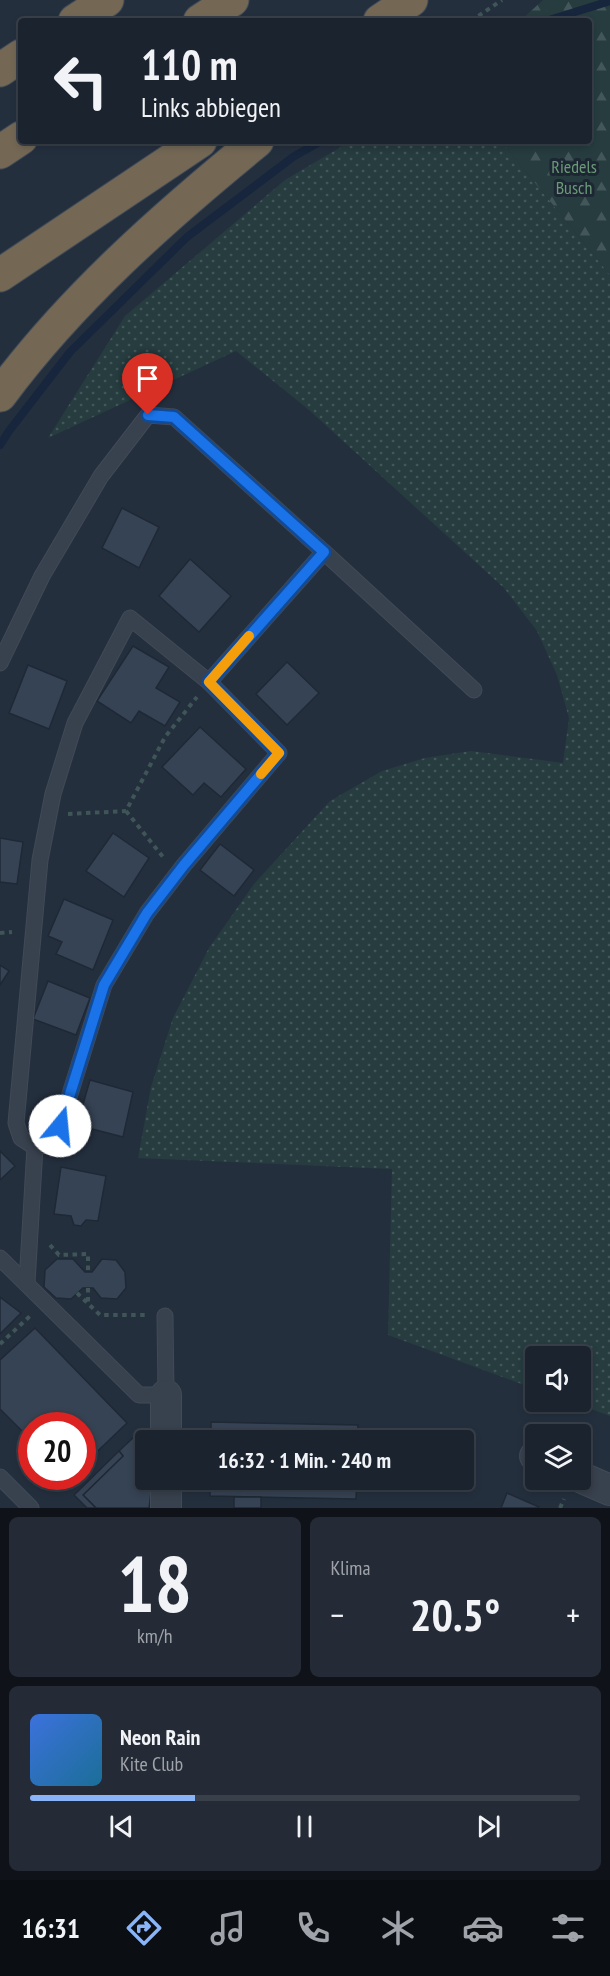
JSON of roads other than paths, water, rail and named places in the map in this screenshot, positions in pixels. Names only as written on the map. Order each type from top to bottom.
[{"type":"highway","points":[[80,18],[107,0]]},
{"type":"highway","points":[[205,18],[232,0]]},
{"type":"highway","points":[[0,70],[18,58]]},
{"type":"highway","points":[[0,152],[18,140]]},
{"type":"highway","points":[[0,275],[196,144]]},
{"type":"highway","points":[[0,395],[52,331],[93,287],[155,229],[254,144]]},
{"type":"street","points":[[166,1395],[166,1430]]},
{"type":"street","points":[[591,1482],[610,1490]]},
{"type":"street","points":[[166,1490],[166,1508]]},
{"type":"lane","points":[[0,663],[42,576],[100,476],[148,415],[174,417],[474,690]]},
{"type":"lane","points":[[209,682],[324,552]]},
{"type":"lane","points":[[130,618],[209,682],[279,753],[147,913],[104,985],[60,1126],[50,1143],[35,1147],[21,1138],[16,1123],[40,860],[53,794],[75,723],[130,618]]},
{"type":"lane","points":[[27,1283],[35,1147]]},
{"type":"lane","points":[[0,1258],[139,1395],[166,1395],[165,1316]]},
{"type":"lane","points":[[0,1477],[31,1508]]},
{"type":"waterway","points":[[556,18],[610,1]]},
{"type":"waterway","points":[[0,445],[70,352],[187,237],[293,157],[316,144]]},
{"type":"park label","name":"Riedels Busch","points":[[574,176]]}]
